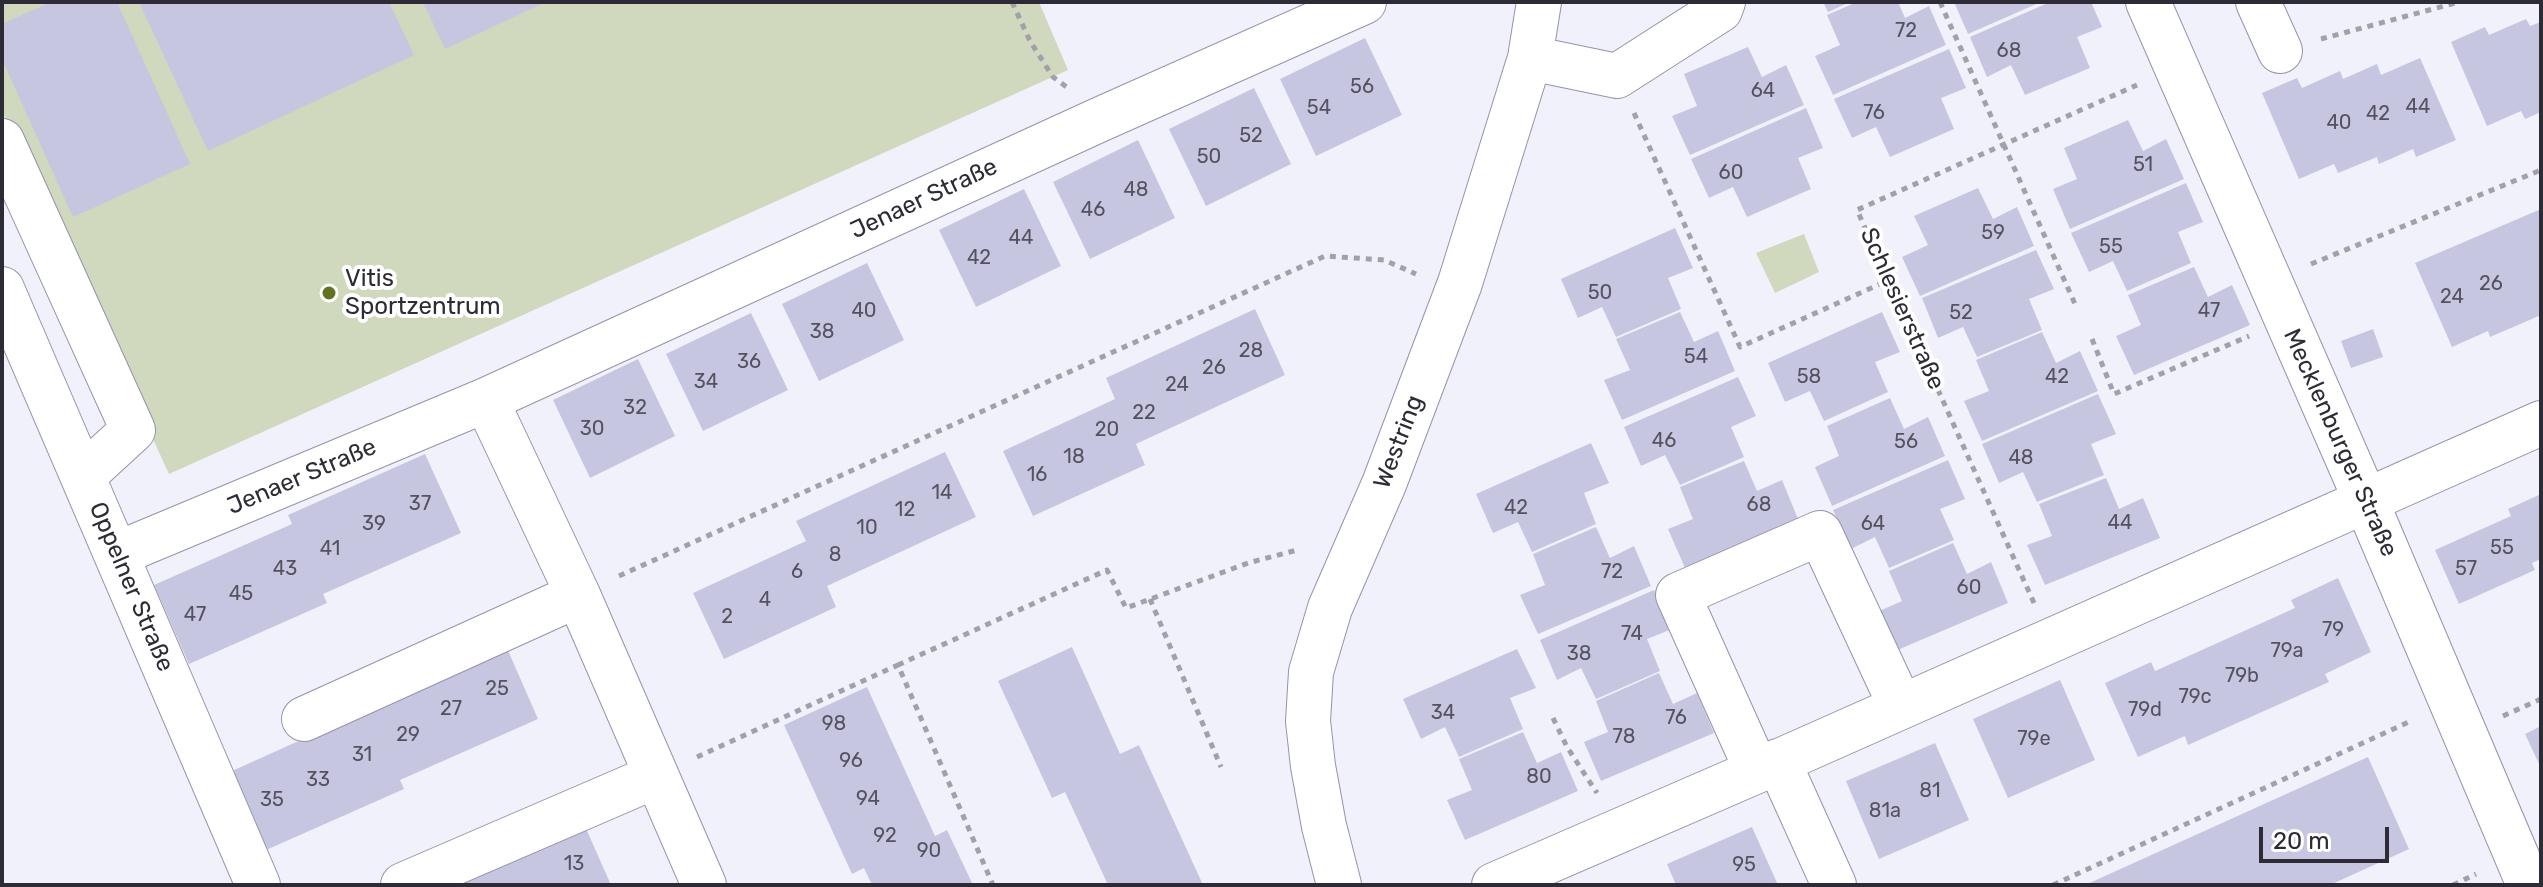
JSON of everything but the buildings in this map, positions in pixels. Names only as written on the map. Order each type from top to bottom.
[{"type":"street","name":"Jenaer Straße","points":[[117,554],[486,400],[1364,2]]},
{"type":"street","name":"Westring","points":[[1339,885],[1313,766],[1308,721],[1311,672],[1330,608],[1384,484],[1460,283],[1530,58],[1539,2]]},
{"type":"street","points":[[1530,58],[1617,76],[1720,10],[1723,2]]},
{"type":"street","name":"Mecklenburger Straße","points":[[2148,2],[2366,501],[2529,885]]},
{"type":"street","points":[[2258,2],[2280,51]]},
{"type":"street","points":[[2,141],[133,430],[84,475]]},
{"type":"street","name":"Oppelner Straße","points":[[2,289],[258,885]]},
{"type":"street","points":[[486,400],[578,595],[704,885]]},
{"type":"street","points":[[1494,885],[2541,423]]},
{"type":"street","points":[[1834,885],[1767,766],[1678,595],[1820,533],[1901,707]]},
{"type":"street","points":[[304,719],[578,595]]},
{"type":"street","points":[[403,885],[656,776]]},
{"type":"path","points":[[1012,2],[1030,41],[1053,77],[1101,119]]},
{"type":"path","points":[[1940,2],[2075,304]]},
{"type":"path","points":[[2280,51],[2459,2]]},
{"type":"path","name":"Schlesierstraße","points":[[2051,640],[1857,210],[2176,67]]},
{"type":"path","points":[[1617,76],[1740,347],[1889,280]]},
{"type":"path","points":[[2092,339],[2114,394],[2278,300],[2541,170]]},
{"type":"path","points":[[578,595],[1325,256],[1384,260],[1455,291],[1460,283]]},
{"type":"path","points":[[656,776],[1107,570],[1126,608],[1248,563],[1297,550]]},
{"type":"path","points":[[1150,599],[1221,767]]},
{"type":"path","points":[[898,665],[993,885]]},
{"type":"path","points":[[2053,885],[2452,702]]},
{"type":"path","points":[[1553,718],[1567,747],[1590,779],[1617,833]]},
{"type":"green space","name":"Vitis Sportzentrum","points":[[2,2],[1039,2],[1068,70],[169,474],[2,111]]},
{"type":"green space","points":[[1804,234],[1819,272],[1775,293],[1756,253]]},
{"type":"place","name":"Vitis Sportzentrum","points":[[329,293]]}]
